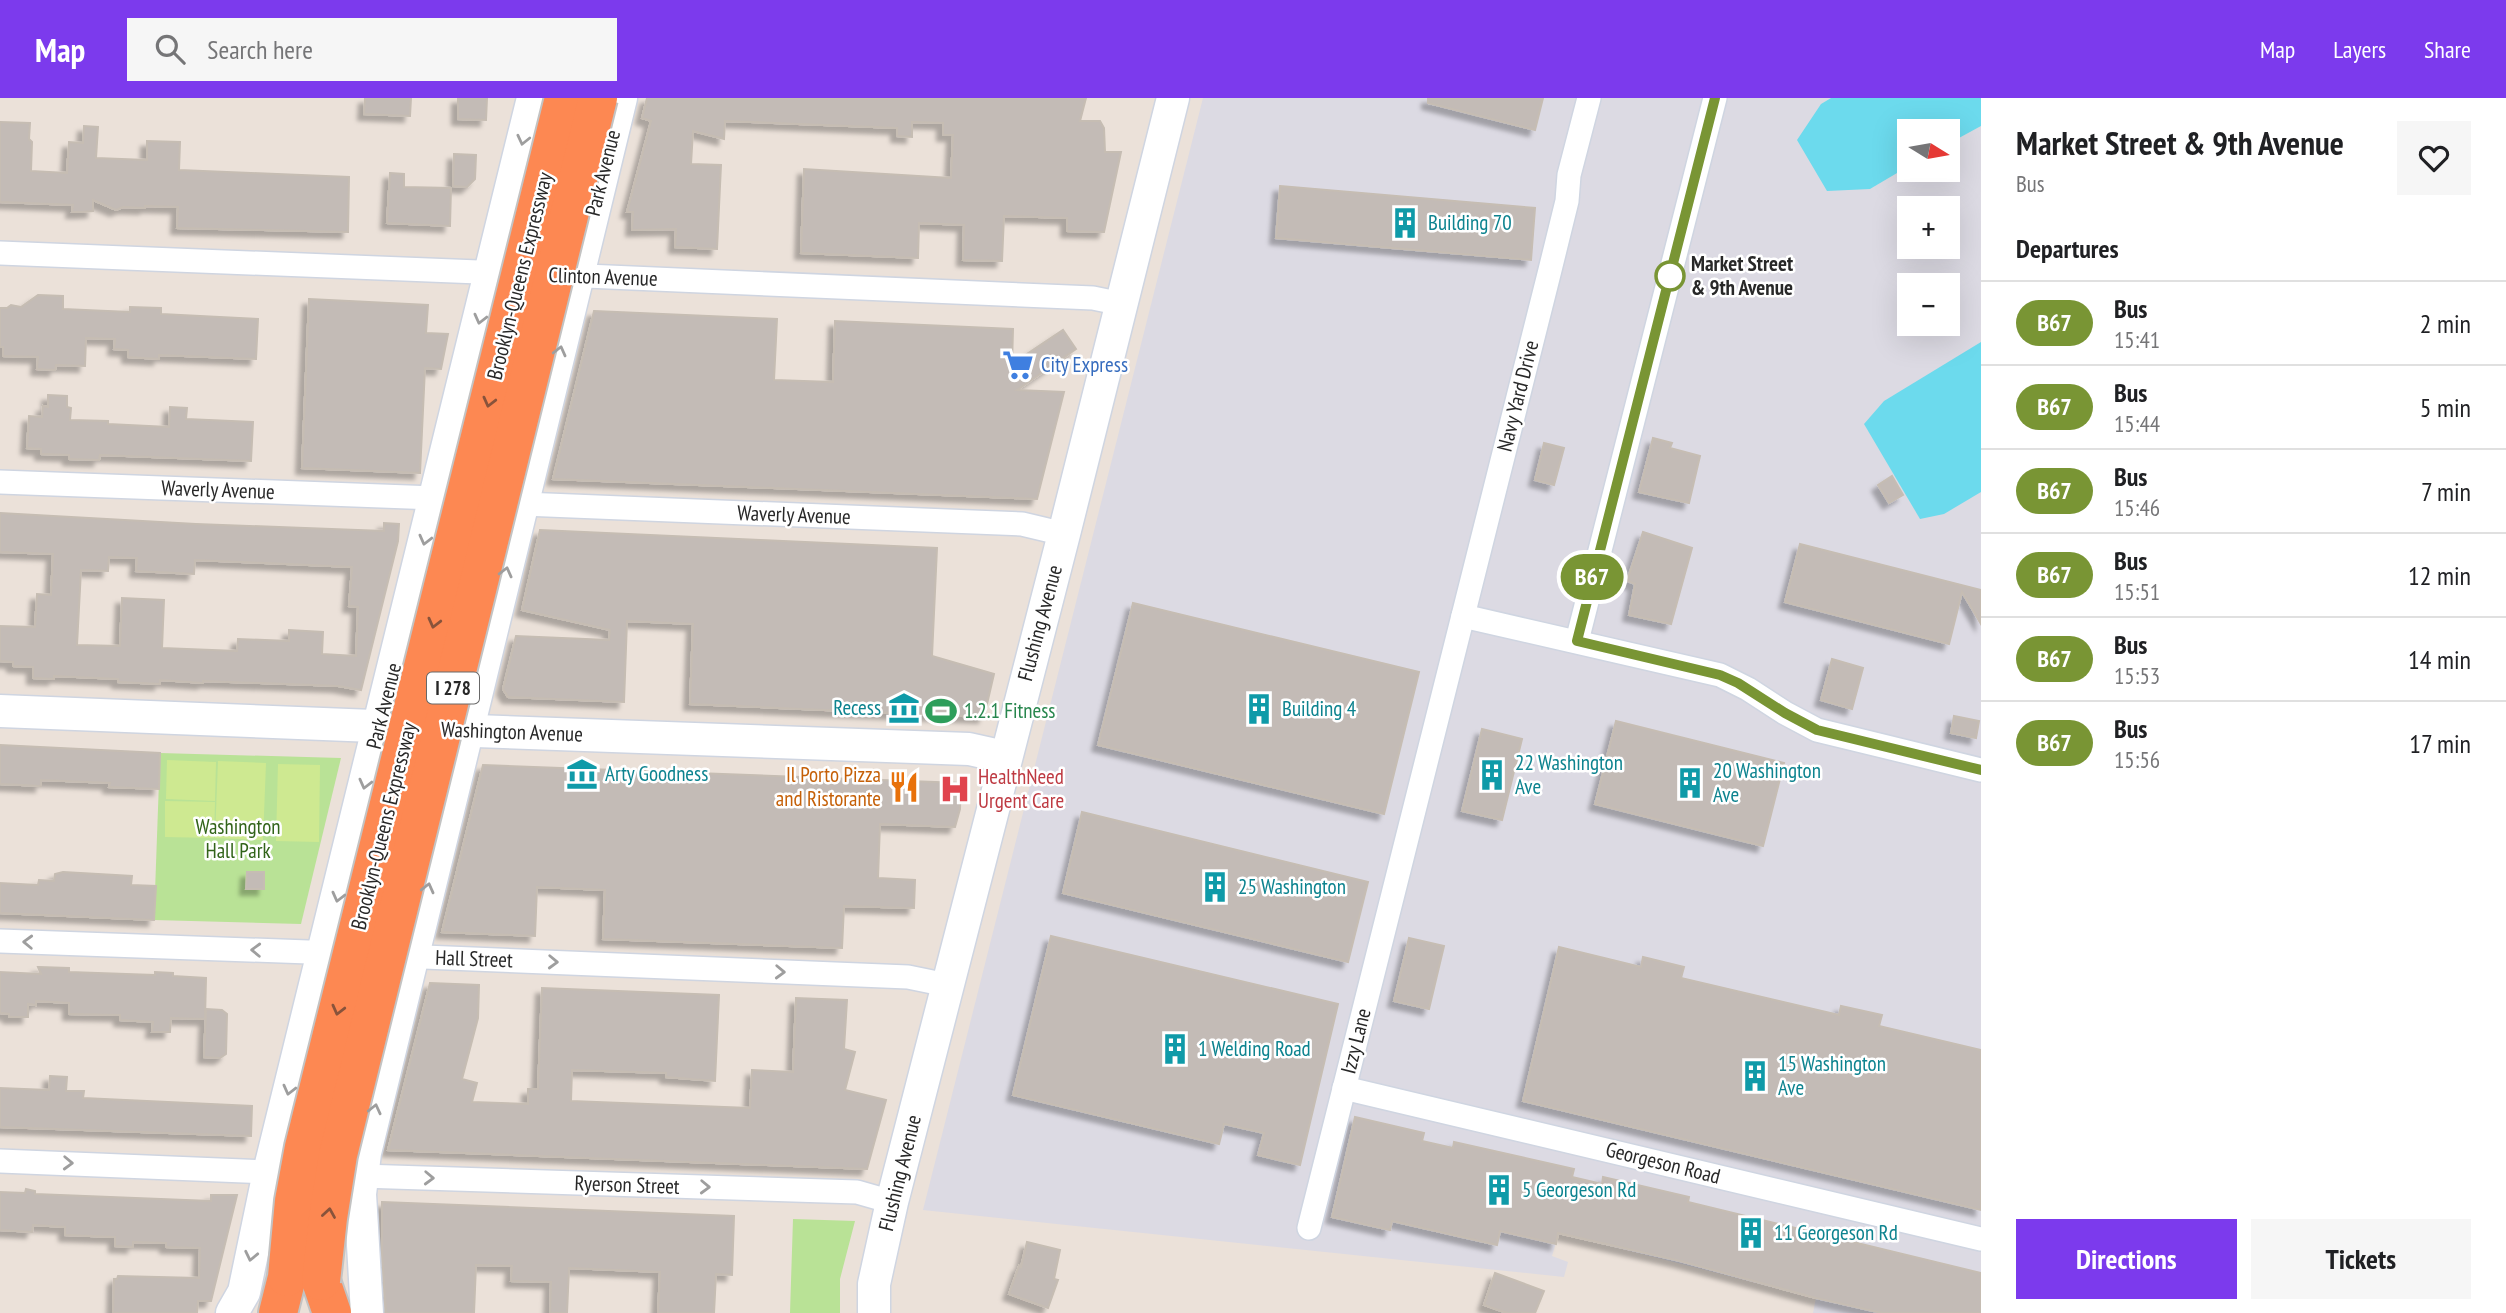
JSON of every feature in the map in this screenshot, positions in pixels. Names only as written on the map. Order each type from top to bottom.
[{"type":"highway","name":"Brooklyn-Queens Expressway","points":[[305,1302],[294,1201],[304,1147],[564,98]]},
{"type":"highway","name":"Brooklyn-Queens Expressway","points":[[305,1302],[328,1218],[338,1155],[598,98]]},
{"type":"main road","name":"Park Avenue","points":[[240,1306],[269,1172],[533,98]]},
{"type":"main road","name":"Park Avenue","points":[[367,1313],[360,1176],[621,98]]},
{"type":"main road","name":"Flushing Avenue","points":[[874,1313],[874,1284],[892,1202],[947,985],[1014,759],[1064,534],[1173,98]]},
{"type":"main road","name":"Washington Avenue","points":[[0,711],[969,749],[1014,759]]},
{"type":"street","name":"Navy Yard Drive","points":[[1403,854],[1567,201],[1569,175],[1589,98]]},
{"type":"street","points":[[1577,641],[1715,98]]},
{"type":"street","name":"Clinton Avenue","points":[[0,253],[1093,298],[1122,304]]},
{"type":"street","name":"Waverly Avenue","points":[[0,482],[435,498]]},
{"type":"street","name":"Waverly Avenue","points":[[523,504],[1022,524],[1064,534]]},
{"type":"street","points":[[1463,616],[1720,675],[1823,732],[1981,770]]},
{"type":"street","name":"Izzy Lane","points":[[1309,1228],[1403,854]]},
{"type":"street","name":"Hall Street","points":[[0,941],[908,977],[947,985]]},
{"type":"street","name":"Georgeson Road","points":[[1344,1088],[1981,1239]]},
{"type":"street","points":[[0,1161],[269,1172]]},
{"type":"street","name":"Ryerson Street","points":[[360,1176],[857,1192],[892,1202]]},
{"type":"shaded area","points":[[1203,98],[1831,98],[1821,104],[1870,189],[1897,173],[1897,182],[1960,182],[1960,137],[1981,126],[1981,1313],[1813,1313],[1816,1298],[1559,1233],[1552,1256],[1568,1262],[1564,1277],[923,1210]]},
{"type":"green space","name":"Washington Hall Park","points":[[160,753],[341,758],[301,924],[154,920]]},
{"type":"green space","points":[[167,760],[216,762],[215,801],[166,799]]},
{"type":"green space","points":[[218,761],[266,763],[263,840],[215,838]]},
{"type":"green space","points":[[278,764],[320,765],[319,842],[276,841]]},
{"type":"green space","points":[[165,801],[215,802],[214,838],[165,837]]},
{"type":"green space","points":[[793,1219],[855,1221],[840,1279],[840,1313],[790,1313]]},
{"type":"water","points":[[1831,98],[1981,98],[1981,126],[1960,137],[1960,119],[1897,119],[1897,173],[1870,189],[1827,191],[1797,140],[1821,104]]},
{"type":"water","points":[[1981,342],[1981,492],[1944,514],[1920,519],[1864,424],[1884,401]]},
{"type":"building","points":[[365,98],[411,98],[410,116],[364,114]]},
{"type":"building","points":[[458,98],[487,98],[486,120],[458,119]]},
{"type":"building","points":[[647,98],[1086,98],[1080,121],[1100,121],[1104,128],[1105,152],[1121,152],[1104,232],[1067,231],[1067,218],[1004,216],[1002,261],[963,260],[964,225],[919,223],[918,258],[801,253],[804,169],[951,178],[953,135],[943,135],[943,123],[912,122],[912,137],[897,136],[897,128],[725,121],[724,139],[693,131],[691,164],[721,165],[717,249],[675,247],[676,229],[632,230],[633,212],[627,212],[651,121],[642,118]]},
{"type":"building","points":[[1428,98],[1543,98],[1535,130],[1428,103]]},
{"type":"building","points":[[0,122],[30,123],[31,171],[67,173],[69,142],[83,143],[84,126],[98,127],[96,158],[147,160],[147,141],[180,142],[179,170],[349,177],[348,232],[177,228],[178,207],[123,207],[116,210],[93,200],[93,211],[72,212],[73,205],[0,202]]},
{"type":"building","points":[[454,154],[476,155],[475,179],[467,187],[453,186]]},
{"type":"building","points":[[390,173],[404,174],[404,187],[451,188],[450,226],[387,223]]},
{"type":"building","name":"Building 70","points":[[1280,186],[1535,208],[1531,260],[1276,238]]},
{"type":"building","points":[[38,295],[63,296],[63,309],[130,312],[130,307],[161,308],[161,314],[258,319],[256,359],[159,355],[159,359],[128,357],[128,350],[114,349],[115,339],[86,338],[85,366],[56,365],[55,370],[37,369],[38,357],[3,356],[3,347],[0,347],[0,308],[11,305],[21,307]]},
{"type":"building","points":[[309,299],[428,305],[426,333],[448,334],[441,369],[425,368],[420,473],[302,468]]},
{"type":"building","points":[[594,311],[777,319],[774,380],[833,382],[835,321],[1013,329],[1012,364],[1063,330],[1076,349],[1017,390],[1064,392],[1037,499],[553,479]]},
{"type":"building","points":[[48,395],[67,396],[67,407],[71,408],[70,420],[169,427],[170,407],[187,408],[186,419],[253,422],[251,461],[100,455],[99,460],[69,459],[69,455],[41,454],[41,449],[27,448],[29,416],[42,417],[43,406],[48,407]]},
{"type":"building","points":[[1653,438],[1672,443],[1670,448],[1700,456],[1689,503],[1639,492]]},
{"type":"building","points":[[1544,443],[1564,448],[1554,485],[1535,480]]},
{"type":"building","points":[[1892,476],[1903,495],[1889,503],[1878,485]]},
{"type":"building","points":[[0,513],[384,531],[384,523],[399,524],[398,541],[361,690],[338,686],[203,681],[160,680],[160,684],[118,682],[118,679],[54,676],[54,679],[33,678],[33,667],[13,666],[13,662],[0,661],[0,626],[35,627],[37,594],[51,595],[53,554],[0,552]],"holes":[[[109,557],[137,558],[136,571],[194,574],[195,560],[352,567],[349,606],[358,607],[356,656],[322,654],[323,632],[289,630],[289,641],[238,639],[237,651],[162,648],[164,600],[122,598],[120,646],[77,645],[81,570],[108,571]]]},
{"type":"building","points":[[540,530],[937,548],[932,656],[994,674],[984,717],[690,704],[693,624],[627,621],[624,702],[508,697],[503,689],[516,636],[609,640],[610,630],[522,610]]},
{"type":"building","points":[[1643,532],[1692,548],[1671,624],[1629,615],[1635,584],[1627,581]]},
{"type":"building","points":[[1800,544],[1981,590],[1981,624],[1962,592],[1949,644],[1785,602]]},
{"type":"building","name":"Building 4","points":[[1133,603],[1419,672],[1384,814],[1098,745]]},
{"type":"building","points":[[1832,659],[1863,668],[1852,709],[1821,700]]},
{"type":"building","points":[[1954,716],[1979,721],[1976,738],[1951,733]]},
{"type":"building","name":"20 Washington Ave","points":[[1616,721],[1784,763],[1763,846],[1595,804]]},
{"type":"building","name":"22 Washington Ave","points":[[1482,729],[1522,739],[1502,820],[1462,811]]},
{"type":"building","points":[[0,745],[160,753],[159,789],[109,787],[110,783],[41,780],[41,786],[0,784]]},
{"type":"building","points":[[483,765],[961,783],[960,809],[955,827],[880,824],[878,878],[915,880],[914,908],[844,906],[842,948],[603,939],[605,890],[537,887],[535,936],[442,932]]},
{"type":"building","name":"25 Washington","points":[[1082,812],[1368,882],[1348,962],[1063,893]]},
{"type":"building","points":[[63,872],[132,876],[131,885],[156,886],[154,920],[0,913],[0,883],[38,885],[39,880],[54,881],[55,874]]},
{"type":"building","points":[[247,872],[264,872],[264,889],[246,889]]},
{"type":"building","name":"1 Welding Road","points":[[1051,936],[1338,1004],[1300,1165],[1258,1155],[1264,1133],[1224,1124],[1219,1144],[1013,1095]]},
{"type":"building","points":[[1409,938],[1444,946],[1429,1009],[1394,1001]]},
{"type":"building","name":"15 Washington Ave","points":[[1559,947],[1641,967],[1643,957],[1684,967],[1681,978],[1839,1015],[1841,1006],[1882,1015],[1879,1026],[1981,1050],[1981,1210],[1523,1101]]},
{"type":"building","points":[[38,967],[69,968],[69,972],[155,975],[155,972],[206,978],[205,1019],[171,1018],[170,1032],[152,1032],[153,1022],[120,1020],[120,1015],[69,1014],[69,1003],[36,1001],[36,1005],[28,1004],[28,1017],[9,1017],[9,1014],[0,1013],[0,972],[41,974]]},
{"type":"building","points":[[430,983],[479,985],[478,1018],[462,1079],[477,1083],[472,1102],[528,1104],[528,1089],[538,1089],[542,988],[719,995],[715,1081],[666,1077],[666,1073],[572,1070],[571,1101],[750,1108],[752,1070],[793,1072],[796,998],[847,1000],[844,1049],[855,1052],[845,1090],[886,1100],[867,1169],[388,1150]]},
{"type":"building","points":[[206,1009],[222,1010],[227,1014],[226,1054],[220,1058],[204,1057]]},
{"type":"building","points":[[50,1076],[67,1077],[66,1091],[84,1091],[83,1098],[252,1106],[251,1136],[0,1127],[0,1088],[49,1090]]},
{"type":"building","name":"5 Georgeson Rd","points":[[1355,1117],[1424,1133],[1422,1141],[1453,1148],[1454,1142],[1574,1169],[1572,1177],[1602,1184],[1603,1177],[1689,1197],[1688,1202],[1981,1273],[1981,1313],[1882,1313],[1558,1233],[1556,1244],[1500,1231],[1497,1245],[1392,1221],[1390,1230],[1332,1217]]},
{"type":"building","points":[[26,1189],[35,1191],[35,1194],[211,1201],[211,1195],[237,1195],[211,1301],[198,1301],[197,1313],[113,1313],[114,1279],[118,1276],[199,1278],[200,1248],[133,1242],[133,1247],[115,1246],[115,1237],[65,1235],[65,1227],[33,1225],[32,1232],[0,1230],[0,1192],[25,1193]]},
{"type":"building","points":[[382,1202],[734,1216],[732,1275],[716,1274],[714,1313],[658,1313],[660,1272],[569,1268],[567,1313],[550,1313],[551,1282],[511,1281],[512,1266],[476,1265],[474,1313],[386,1313]]},
{"type":"building","points":[[1027,1242],[1060,1250],[1054,1279],[1058,1280],[1048,1308],[1009,1294],[1019,1266],[1021,1267]]},
{"type":"building","points":[[1495,1273],[1544,1291],[1535,1313],[1507,1313],[1484,1305]]},
{"type":"bus line","name":"B67","points":[[1715,98],[1577,641],[1720,675],[1823,732],[1981,770]]},
{"type":"place","name":"Building 70","points":[[1405,223]]},
{"type":"place","name":"Market Street & 9th Avenue","points":[[1670,276]]},
{"type":"place","name":"City Express","points":[[1018,365]]},
{"type":"place","name":"Recess","points":[[904,708]]},
{"type":"place","name":"Building 4","points":[[1259,709]]},
{"type":"place","name":"1.2.1 Fitness","points":[[941,711]]},
{"type":"place","name":"Arty Goodness","points":[[582,774]]},
{"type":"place","name":"22 Washington Ave","points":[[1492,775]]},
{"type":"place","name":"20 Washington Ave","points":[[1690,783]]},
{"type":"place","name":"Il Porto Pizza and Ristorante","points":[[904,787]]},
{"type":"place","name":"HealthNeed Urgent Care","points":[[955,789]]},
{"type":"place","name":"25 Washington","points":[[1215,887]]},
{"type":"place","name":"1 Welding Road","points":[[1175,1049]]},
{"type":"place","name":"15 Washington Ave","points":[[1755,1076]]},
{"type":"place","name":"5 Georgeson Rd","points":[[1499,1190]]},
{"type":"place","name":"11 Georgeson Rd","points":[[1751,1233]]}]
